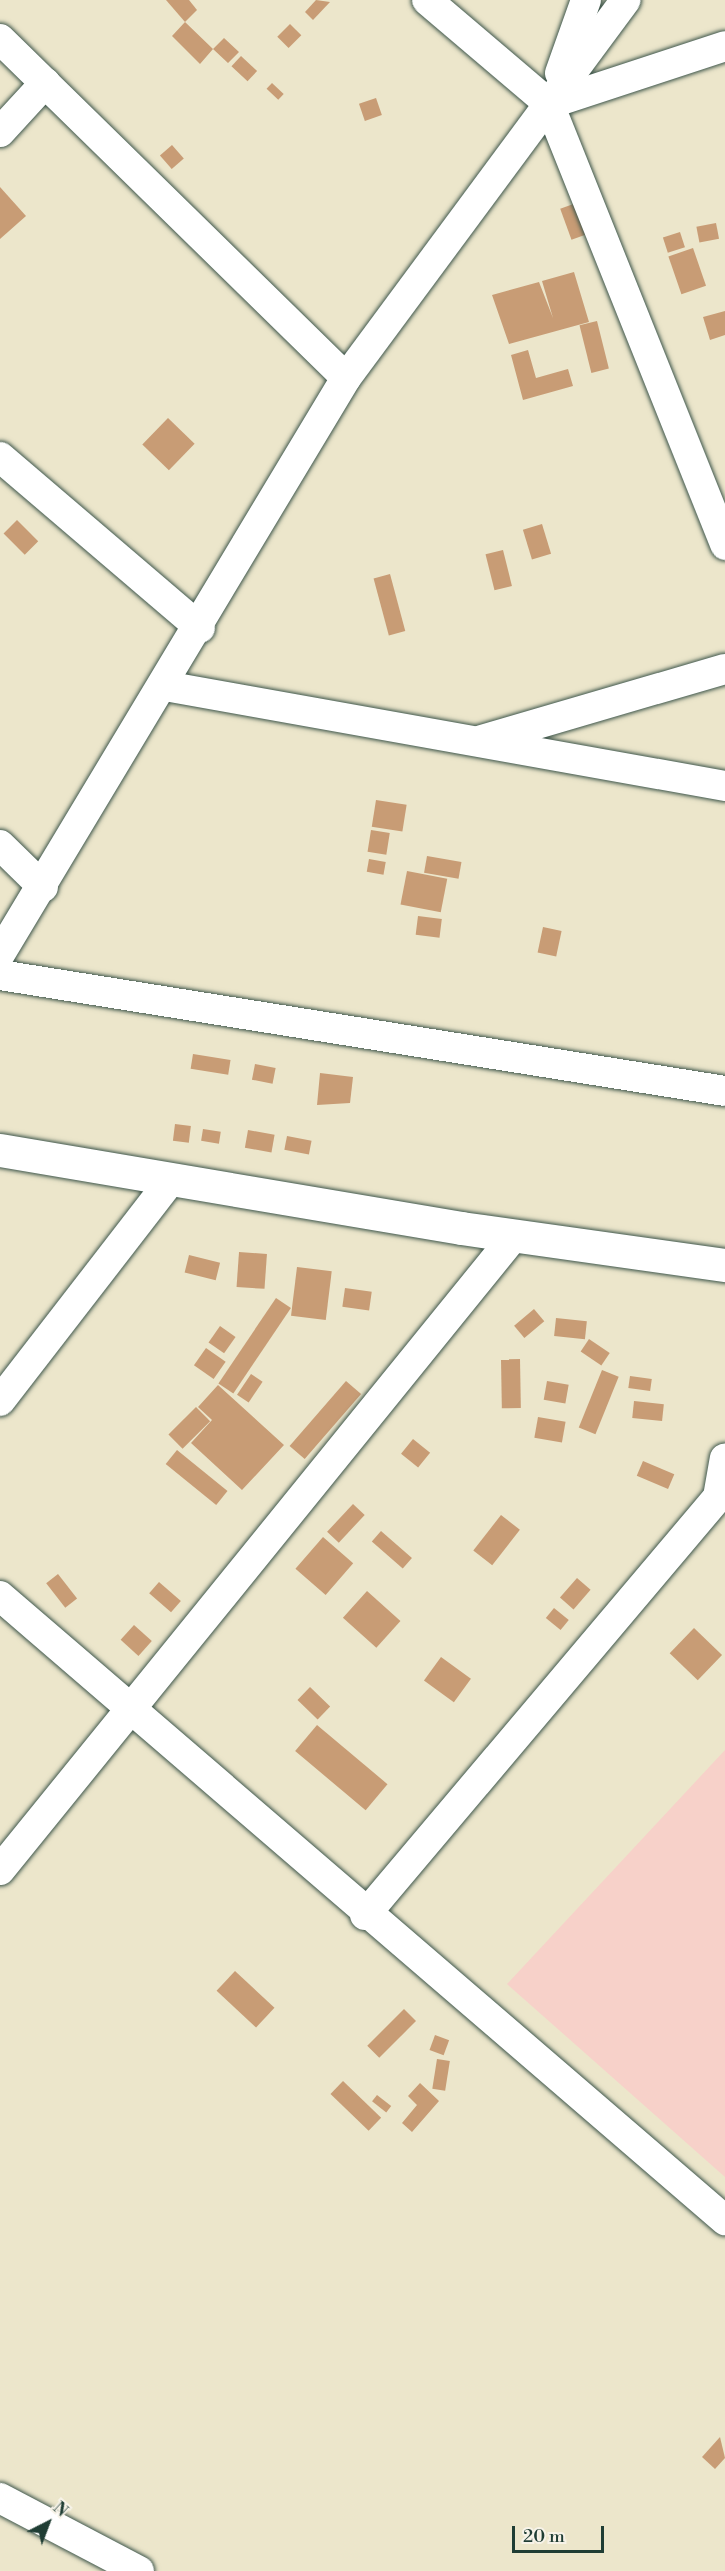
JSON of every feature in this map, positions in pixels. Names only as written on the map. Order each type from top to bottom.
[{"type":"street","points":[[428,0],[549,104],[725,545]]},
{"type":"street","points":[[549,104],[586,0]]},
{"type":"street","points":[[0,954],[165,687],[346,378],[627,0]]},
{"type":"street","points":[[0,39],[346,378]]},
{"type":"street","points":[[549,104],[725,46]]},
{"type":"street","points":[[0,132],[45,83]]},
{"type":"street","points":[[0,456],[200,628]]},
{"type":"street","points":[[476,742],[725,669]]},
{"type":"street","points":[[165,687],[725,786]]},
{"type":"street","points":[[0,845],[43,887]]},
{"type":"street","points":[[0,975],[725,1091]]},
{"type":"street","points":[[0,1150],[514,1236],[725,1265]]},
{"type":"street","points":[[0,1401],[171,1180]]},
{"type":"street","points":[[0,1870],[132,1712],[514,1236]]},
{"type":"street","points":[[364,1915],[718,1497],[724,1477]]},
{"type":"street","points":[[0,1596],[364,1915],[725,2220]]},
{"type":"street","points":[[0,2498],[138,2571]]},
{"type":"shaded area","points":[[725,1750],[725,2177],[507,1984]]},
{"type":"building","points":[[166,0],[189,0],[197,10],[185,22]]},
{"type":"building","points":[[316,0],[330,2],[313,20],[305,12]]},
{"type":"building","points":[[185,22],[213,49],[200,64],[172,36]]},
{"type":"building","points":[[290,24],[301,35],[289,48],[277,37]]},
{"type":"building","points":[[224,38],[239,52],[228,63],[213,49]]},
{"type":"building","points":[[241,56],[257,71],[248,81],[231,66]]},
{"type":"building","points":[[272,83],[284,94],[278,100],[267,89]]},
{"type":"building","points":[[376,98],[382,115],[365,121],[359,104]]},
{"type":"building","points":[[172,145],[184,159],[172,169],[160,155]]},
{"type":"building","points":[[0,187],[26,216],[0,239]]},
{"type":"building","points":[[579,202],[590,233],[571,240],[560,209]]},
{"type":"building","points":[[716,223],[719,239],[699,243],[696,227]]},
{"type":"building","points":[[680,232],[685,247],[668,253],[663,238]]},
{"type":"building","points":[[693,248],[706,286],[681,294],[668,256]]},
{"type":"building","points":[[574,272],[589,322],[509,344],[492,295],[539,282],[553,318],[542,281]]},
{"type":"building","points":[[725,311],[725,335],[710,340],[703,317]]},
{"type":"building","points":[[597,321],[609,369],[591,373],[580,325]]},
{"type":"building","points":[[528,350],[536,378],[568,369],[573,386],[523,400],[511,355]]},
{"type":"building","points":[[168,418],[195,444],[169,470],[142,445]]},
{"type":"building","points":[[17,520],[38,541],[25,555],[4,533]]},
{"type":"building","points":[[542,524],[551,554],[532,559],[523,530]]},
{"type":"building","points":[[503,550],[512,586],[494,590],[486,554]]},
{"type":"building","points":[[390,574],[405,631],[389,635],[374,578]]},
{"type":"building","points":[[376,800],[407,805],[402,832],[372,827]]},
{"type":"building","points":[[371,830],[390,833],[386,855],[368,852]]},
{"type":"building","points":[[427,856],[461,862],[459,879],[424,873]]},
{"type":"building","points":[[369,859],[386,862],[383,875],[367,872]]},
{"type":"building","points":[[407,871],[447,879],[441,912],[401,904]]},
{"type":"building","points":[[418,916],[442,919],[440,938],[416,935]]},
{"type":"building","points":[[543,927],[562,931],[556,956],[538,952]]},
{"type":"building","points":[[193,1054],[231,1060],[228,1075],[191,1069]]},
{"type":"building","points":[[255,1064],[276,1068],[273,1084],[252,1080]]},
{"type":"building","points":[[320,1073],[353,1077],[350,1103],[317,1105]]},
{"type":"building","points":[[175,1124],[191,1126],[189,1143],[173,1141]]},
{"type":"building","points":[[203,1129],[221,1132],[219,1144],[201,1141]]},
{"type":"building","points":[[248,1130],[275,1135],[271,1152],[245,1148]]},
{"type":"building","points":[[287,1136],[312,1141],[309,1155],[284,1150]]},
{"type":"building","points":[[239,1252],[267,1254],[264,1289],[237,1287]]},
{"type":"building","points":[[189,1255],[220,1263],[216,1280],[185,1272]]},
{"type":"building","points":[[297,1267],[332,1271],[326,1320],[291,1316]]},
{"type":"building","points":[[345,1288],[372,1292],[369,1311],[342,1307]]},
{"type":"building","points":[[276,1298],[291,1308],[233,1393],[218,1383]]},
{"type":"building","points":[[534,1309],[544,1321],[524,1338],[514,1326]]},
{"type":"building","points":[[556,1318],[587,1321],[585,1339],[554,1336]]},
{"type":"building","points":[[220,1326],[236,1337],[224,1353],[209,1342]]},
{"type":"building","points":[[589,1339],[610,1353],[601,1365],[581,1351]]},
{"type":"building","points":[[206,1348],[226,1362],[214,1379],[194,1365]]},
{"type":"building","points":[[501,1359],[520,1359],[521,1408],[502,1408]]},
{"type":"building","points":[[602,1370],[619,1377],[595,1434],[579,1427]]},
{"type":"building","points":[[251,1374],[263,1382],[249,1403],[237,1395]]},
{"type":"building","points":[[630,1376],[652,1379],[650,1391],[628,1388]]},
{"type":"building","points":[[346,1381],[361,1394],[305,1459],[290,1446]]},
{"type":"building","points":[[547,1381],[569,1385],[565,1404],[544,1400]]},
{"type":"building","points":[[218,1385],[284,1445],[242,1490],[191,1443],[212,1420],[198,1407]]},
{"type":"building","points":[[634,1401],[664,1404],[662,1421],[632,1418]]},
{"type":"building","points":[[196,1407],[210,1421],[183,1449],[168,1435]]},
{"type":"building","points":[[538,1417],[566,1422],[562,1443],[534,1438]]},
{"type":"building","points":[[413,1439],[430,1453],[418,1468],[401,1454]]},
{"type":"building","points":[[177,1450],[228,1491],[216,1505],[166,1464]]},
{"type":"building","points":[[643,1461],[674,1474],[668,1489],[637,1476]]},
{"type":"building","points":[[353,1504],[365,1515],[339,1543],[327,1532]]},
{"type":"building","points":[[501,1515],[520,1530],[492,1565],[473,1550]]},
{"type":"building","points":[[381,1531],[412,1558],[403,1568],[372,1542]]},
{"type":"building","points":[[323,1537],[353,1563],[326,1595],[295,1569]]},
{"type":"building","points":[[58,1574],[77,1598],[65,1608],[46,1583]]},
{"type":"building","points":[[577,1578],[591,1590],[574,1609],[560,1598]]},
{"type":"building","points":[[159,1582],[181,1601],[171,1612],[149,1593]]},
{"type":"building","points":[[367,1591],[400,1621],[376,1648],[343,1618]]},
{"type":"building","points":[[554,1608],[569,1620],[561,1630],[546,1618]]},
{"type":"building","points":[[134,1625],[152,1641],[138,1656],[121,1640]]},
{"type":"building","points":[[694,1628],[722,1655],[698,1680],[670,1653]]},
{"type":"building","points":[[441,1657],[471,1679],[454,1702],[424,1680]]},
{"type":"building","points":[[310,1687],[330,1706],[318,1719],[297,1700]]},
{"type":"building","points":[[317,1725],[387,1784],[366,1810],[295,1751]]},
{"type":"building","points":[[235,1971],[274,2008],[256,2028],[217,1991]]},
{"type":"building","points":[[404,2009],[416,2021],[379,2058],[367,2046]]},
{"type":"building","points":[[435,2035],[449,2040],[444,2055],[430,2050]]},
{"type":"building","points":[[437,2059],[450,2061],[445,2091],[432,2089]]},
{"type":"building","points":[[343,2081],[381,2118],[369,2131],[330,2094]]},
{"type":"building","points":[[420,2083],[439,2101],[412,2132],[402,2123],[417,2105],[408,2096]]},
{"type":"building","points":[[377,2095],[391,2106],[386,2112],[372,2101]]},
{"type":"building","points":[[720,2437],[725,2458],[715,2469],[702,2457]]}]
